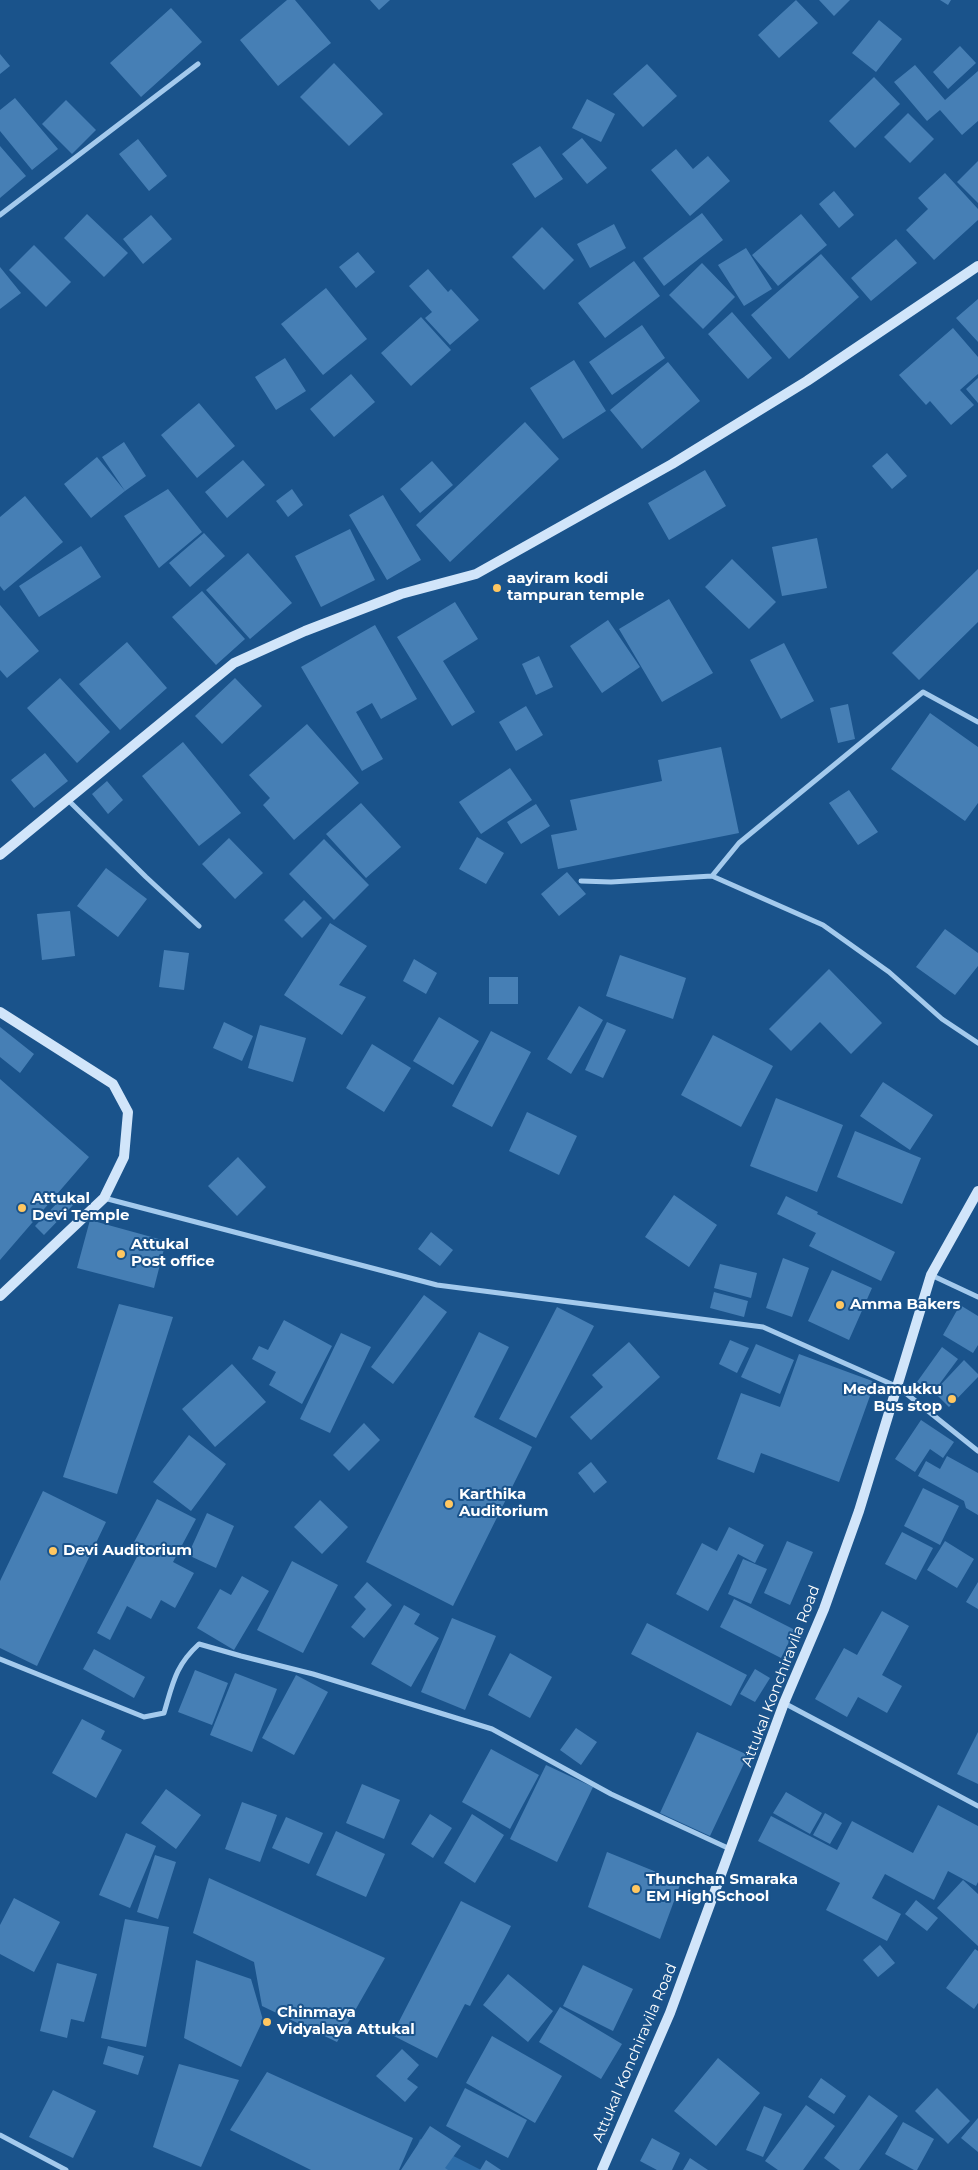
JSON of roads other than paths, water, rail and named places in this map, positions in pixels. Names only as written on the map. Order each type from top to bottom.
[{"type":"street","points":[[0,216],[198,64]]},
{"type":"street","points":[[0,855],[234,662],[305,631],[401,594],[476,574],[672,464],[806,381],[978,266]]},
{"type":"street","points":[[712,876],[739,843],[923,692],[978,722]]},
{"type":"street","points":[[68,800],[199,926]]},
{"type":"street","points":[[581,881],[611,882],[712,876],[823,924],[889,972],[942,1019],[978,1043]]},
{"type":"street","points":[[0,1012],[113,1084],[128,1112],[124,1157],[104,1198],[0,1296]]},
{"type":"street","name":"Attukal Konchiravila Road","points":[[602,2170],[670,2013],[784,1703],[824,1609],[853,1529],[931,1275],[978,1191]]},
{"type":"street","points":[[104,1198],[437,1285],[763,1327],[898,1387],[978,1451]]},
{"type":"street","points":[[931,1275],[978,1297]]},
{"type":"street","points":[[0,1659],[144,1717],[164,1713],[174,1678],[184,1657],[199,1644],[313,1674],[492,1730],[611,1794],[730,1849]]},
{"type":"street","points":[[784,1703],[978,1806]]},
{"type":"street","points":[[0,2135],[66,2170]]},
{"type":"place","name":"aayiram kodi tampuran temple","points":[[497,588]]},
{"type":"place","name":"Attukal Devi Temple","points":[[22,1208]]},
{"type":"place","name":"Attukal Post office","points":[[121,1254]]},
{"type":"place","name":"Amma Bakers","points":[[840,1305]]},
{"type":"place","name":"Medamukku Bus stop","points":[[952,1399]]},
{"type":"place","name":"Karthika Auditorium","points":[[449,1504]]},
{"type":"place","name":"Devi Auditorium","points":[[53,1551]]},
{"type":"place","name":"Thunchan Smaraka EM High School","points":[[636,1889]]},
{"type":"place","name":"Chinmaya Vidyalaya Attukal","points":[[267,2022]]}]
